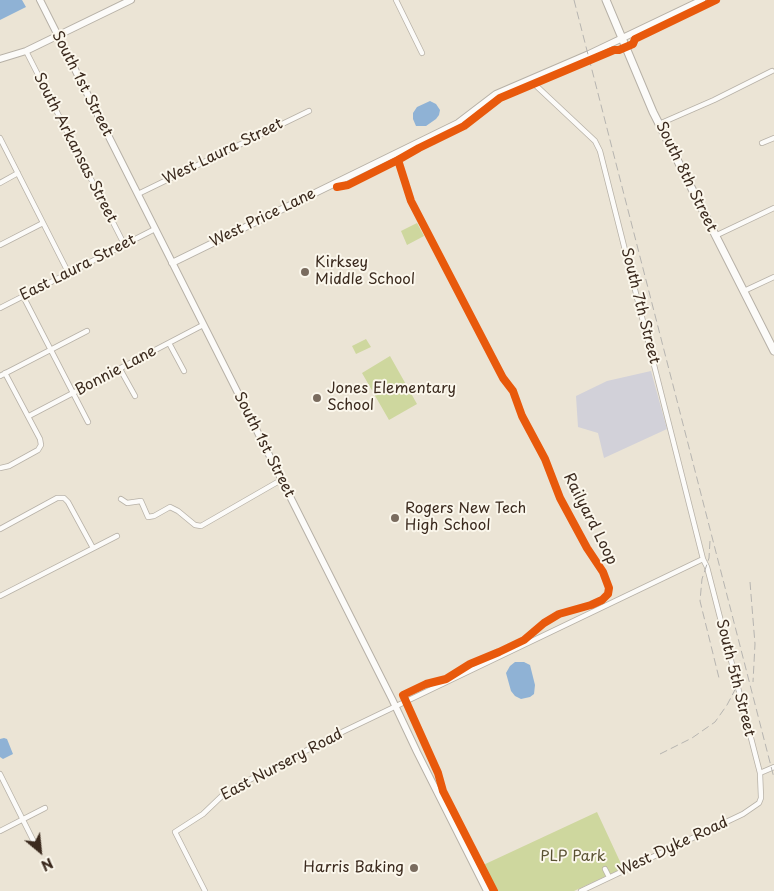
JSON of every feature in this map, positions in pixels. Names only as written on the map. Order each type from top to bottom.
[{"type":"main road","name":"South 1st Street","points":[[40,0],[487,891]]},
{"type":"main road","points":[[0,58],[26,51],[131,0]]},
{"type":"main road","name":"South 8th Street","points":[[606,0],[659,124],[774,351]]},
{"type":"main road","name":"West Price Lane","points":[[172,263],[458,123],[496,94],[702,0]]},
{"type":"street","points":[[396,0],[422,53]]},
{"type":"street","name":"South Arkansas Street","points":[[26,51],[124,244]]},
{"type":"street","points":[[659,124],[714,100],[772,71]]},
{"type":"street","name":"South 7th Street","points":[[530,80],[595,141],[600,151],[703,559]]},
{"type":"street","name":"West Laura Street","points":[[138,194],[309,111]]},
{"type":"street","points":[[0,138],[68,272]]},
{"type":"street","points":[[762,144],[774,138]]},
{"type":"street","points":[[0,183],[18,173]]},
{"type":"street","points":[[715,236],[774,208]]},
{"type":"street","points":[[0,245],[43,223]]},
{"type":"street","name":"East Laura Street","points":[[0,308],[155,229]]},
{"type":"street","points":[[744,291],[774,277]]},
{"type":"street","points":[[23,296],[88,422]]},
{"type":"street","name":"Bonnie Lane","points":[[29,416],[203,325]]},
{"type":"street","points":[[0,376],[86,331]]},
{"type":"street","points":[[169,343],[184,371]]},
{"type":"street","points":[[120,369],[135,396]]},
{"type":"street","points":[[1,468],[38,450],[41,445],[29,416],[5,373]]},
{"type":"street","points":[[122,499],[127,503],[141,501],[148,517],[154,516],[170,507],[195,525],[200,526],[282,480]]},
{"type":"street","points":[[0,529],[57,498],[64,498],[93,548]]},
{"type":"street","points":[[0,596],[117,536]]},
{"type":"street","name":"East Nursery Road","points":[[205,891],[174,832],[203,814],[226,792],[340,733],[703,559]]},
{"type":"street","name":"South 5th Street","points":[[703,559],[760,774],[761,798]]},
{"type":"street","points":[[760,774],[774,767]]},
{"type":"street","points":[[0,774],[34,842]]},
{"type":"street","name":"West Dyke Road","points":[[581,891],[743,814],[759,803],[761,798]]},
{"type":"street","points":[[0,831],[45,808]]},
{"type":"street","points":[[605,869],[610,877]]},
{"type":"shaded area","points":[[651,371],[667,429],[604,458],[598,433],[578,427],[576,396],[607,381]]},
{"type":"green space","points":[[417,223],[424,236],[407,245],[401,231]]},
{"type":"green space","points":[[366,339],[371,347],[356,354],[352,346]]},
{"type":"green space","points":[[390,356],[417,404],[389,420],[362,373]]},
{"type":"green space","name":"PLP Park","points":[[597,812],[623,868],[574,891],[494,891],[481,866]]},
{"type":"water","points":[[0,0],[22,0],[26,7],[0,20]]},
{"type":"water","points":[[430,101],[436,104],[440,110],[439,115],[426,126],[416,126],[413,113],[417,107]]},
{"type":"water","points":[[515,662],[524,662],[530,665],[535,685],[534,694],[530,697],[521,699],[511,691],[506,673]]},
{"type":"water","points":[[0,739],[7,739],[13,754],[3,759],[0,757]]},
{"type":"railway","points":[[574,0],[774,778]]},
{"type":"railway","points":[[710,541],[709,558],[702,579],[700,601],[719,678]]},
{"type":"railway","points":[[750,582],[755,644],[753,682]]},
{"type":"railway","points":[[660,754],[692,738],[715,722],[737,686],[740,660]]},
{"type":"cycle path","name":"Railyard Loop","points":[[494,891],[443,791],[438,773],[403,695],[426,684],[446,679],[470,664],[524,640],[544,623],[559,614],[602,600],[608,594],[609,588],[603,572],[587,548],[560,498],[545,459],[522,416],[513,391],[503,378],[411,201],[398,160],[464,126],[500,98],[614,50],[619,50],[633,44],[635,39],[716,0]]},
{"type":"cycle path","points":[[337,187],[348,185],[398,160]]},
{"type":"place","name":"Kirksey Middle School","points":[[305,272]]},
{"type":"place","name":"Jones Elementary School","points":[[317,398]]},
{"type":"place","name":"Rogers New Tech High School","points":[[395,518]]},
{"type":"place","name":"Harris Baking","points":[[414,868]]}]
